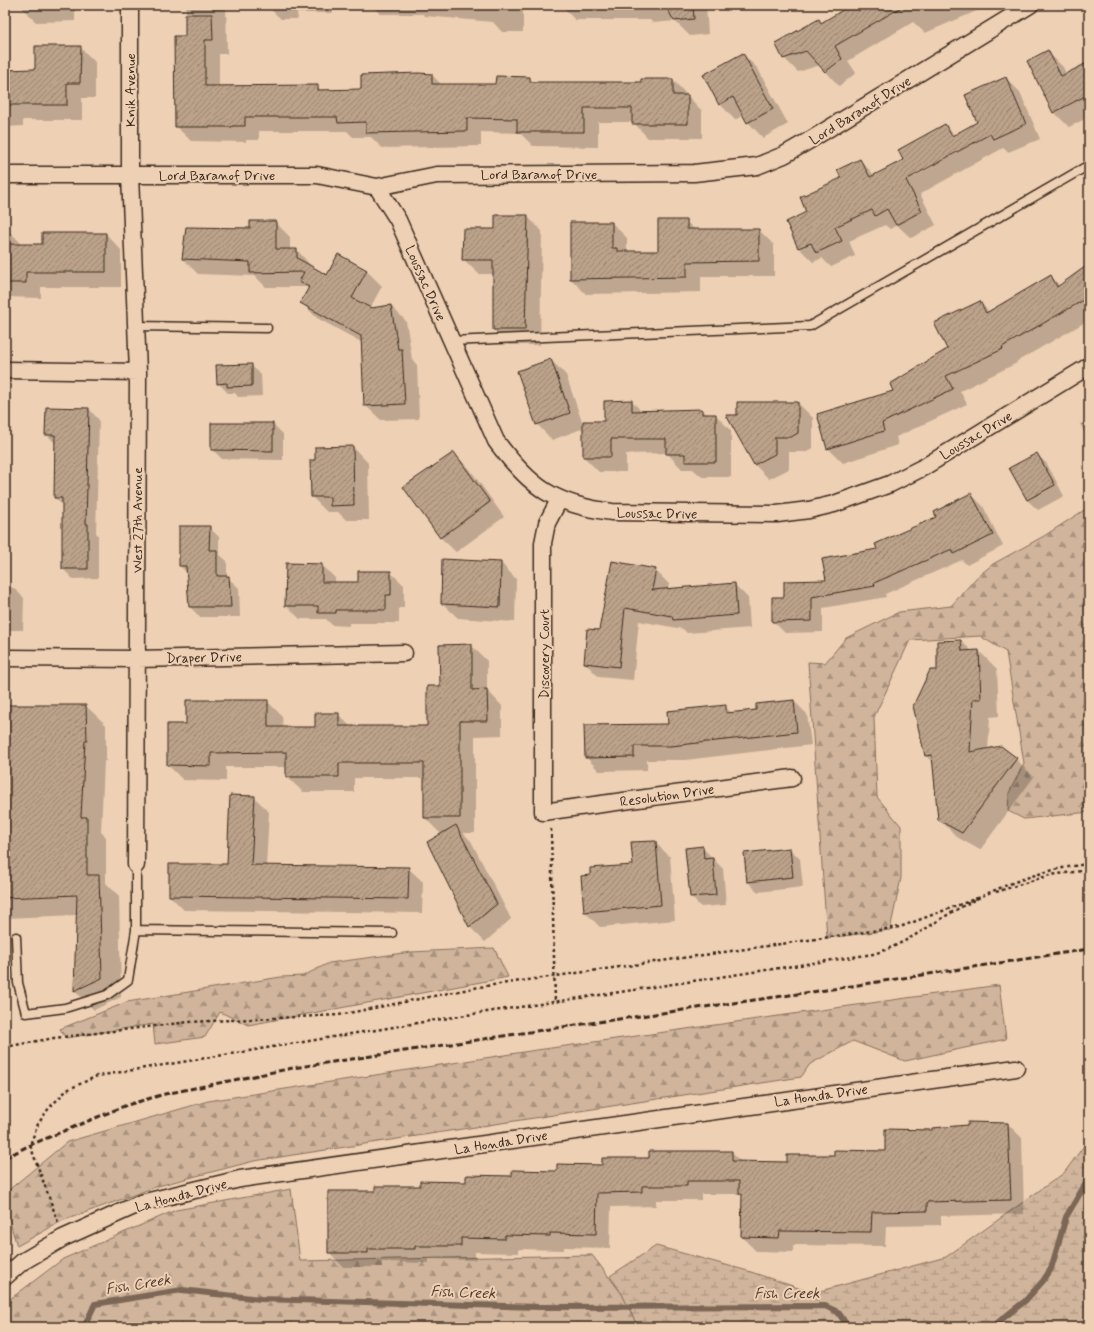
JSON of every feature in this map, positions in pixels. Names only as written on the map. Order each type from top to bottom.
[{"type":"street","name":"Knik Avenue","points":[[130,5],[130,176]]},
{"type":"street","name":"Lord Baranof Drive","points":[[5,175],[317,175],[377,187],[437,175],[694,173],[757,166],[784,155],[810,140],[1030,5]]},
{"type":"street","name":"West 27th Avenue","points":[[130,176],[138,372],[136,865]]},
{"type":"street","name":"Loussac Drive","points":[[377,187],[398,220],[496,441],[510,460],[531,482],[559,500],[588,509],[612,512],[777,514],[809,510],[834,504],[890,484],[924,467],[1089,366]]},
{"type":"street","points":[[5,370],[138,372]]},
{"type":"street","name":"Discovery Court","points":[[546,811],[543,542],[548,523],[559,500]]},
{"type":"street","name":"Draper Drive","points":[[5,658],[137,659],[404,653]]},
{"type":"street","name":"Resolution Drive","points":[[546,811],[792,778]]},
{"type":"street","name":"La Honda Drive","points":[[5,1277],[22,1262],[63,1238],[141,1204],[240,1179],[1016,1068]]},
{"type":"lane","points":[[451,340],[810,326],[1089,165]]},
{"type":"lane","points":[[137,326],[267,328]]},
{"type":"lane","points":[[16,937],[18,983],[26,1013],[65,1008],[107,995],[128,980],[136,930],[136,865]]},
{"type":"lane","points":[[136,930],[392,934]]},
{"type":"path","points":[[546,811],[555,1002]]},
{"type":"path","points":[[5,1046],[54,1038],[189,1022],[339,1016],[478,987],[900,928],[1033,876],[1066,866],[1089,864]]},
{"type":"path","points":[[63,1238],[30,1145],[38,1124],[49,1108],[67,1090],[97,1076],[555,1002],[873,954],[894,948],[986,895],[1050,875],[1089,870]]},
{"type":"green space","points":[[1089,507],[1089,812],[1024,819],[1008,811],[1009,793],[1024,763],[1006,652],[980,636],[910,640],[874,717],[877,797],[901,826],[901,878],[890,930],[827,938],[808,662],[825,663],[846,638],[899,612],[951,606],[976,578],[993,564],[1044,536]]},
{"type":"green space","points":[[494,948],[508,977],[248,1025],[220,1012],[205,1037],[155,1044],[153,1024],[66,1038],[60,1029],[127,1002],[281,977],[303,976],[329,963],[411,952]]},
{"type":"green space","points":[[999,985],[1006,1039],[905,1061],[853,1041],[810,1064],[801,1077],[254,1161],[158,1186],[62,1221],[17,1246],[5,1206],[5,1193],[67,1142],[208,1101],[530,1051]]},
{"type":"green space","points":[[1089,1139],[1089,1323],[1080,1327],[638,1327],[622,1294],[610,1276],[656,1246],[748,1271],[813,1293],[946,1257],[1064,1173]]},
{"type":"green space","points":[[291,1189],[300,1261],[592,1255],[622,1294],[638,1327],[5,1327],[5,1303],[63,1259],[176,1210]]},
{"type":"building","points":[[665,5],[693,5],[694,19],[674,21]]},
{"type":"building","points":[[851,5],[905,5],[835,46],[842,59],[825,72],[806,51],[783,59],[775,43],[819,19],[821,23]]},
{"type":"building","points":[[185,14],[212,14],[213,40],[205,40],[205,86],[318,85],[318,90],[361,89],[361,75],[419,73],[432,74],[432,84],[495,84],[496,76],[530,77],[530,82],[641,82],[641,79],[673,79],[673,95],[688,95],[688,124],[632,124],[632,108],[584,108],[584,132],[517,132],[517,119],[467,118],[467,131],[366,133],[366,122],[338,123],[337,117],[245,117],[245,126],[175,127],[174,36],[185,36]]},
{"type":"building","points":[[35,46],[81,46],[80,83],[67,83],[67,105],[5,105],[5,70],[35,69]]},
{"type":"building","points":[[1048,50],[1061,76],[1089,62],[1089,94],[1053,113],[1027,61]]},
{"type":"building","points":[[743,53],[773,109],[747,123],[733,97],[719,105],[703,75]]},
{"type":"building","points":[[1006,77],[1026,124],[993,139],[990,134],[906,180],[922,211],[896,225],[887,209],[875,216],[872,210],[835,227],[842,241],[816,253],[811,243],[798,248],[786,222],[806,212],[800,197],[841,178],[837,170],[860,159],[870,177],[903,160],[898,150],[945,124],[952,136],[977,122],[965,95]]},
{"type":"building","points":[[495,215],[528,215],[525,330],[493,330],[493,260],[462,260],[463,229],[495,229]]},
{"type":"building","points":[[658,220],[687,220],[687,229],[759,229],[759,261],[687,262],[687,277],[570,279],[570,222],[612,222],[612,248],[617,248],[617,251],[658,251]]},
{"type":"building","points":[[250,221],[276,221],[276,249],[297,249],[297,258],[327,275],[338,254],[367,270],[352,298],[371,308],[391,305],[398,349],[402,349],[405,404],[364,406],[361,336],[300,303],[309,287],[299,282],[304,272],[250,273],[250,262],[182,259],[186,227],[250,228]]},
{"type":"building","points":[[42,233],[106,233],[106,272],[26,272],[26,283],[5,283],[5,244],[42,244]]},
{"type":"building","points":[[1089,264],[1089,297],[1002,347],[1003,349],[946,376],[953,389],[882,423],[884,431],[827,449],[817,414],[893,391],[890,384],[947,349],[934,323],[980,301],[986,313],[1051,275],[1057,287]]},
{"type":"building","points":[[551,359],[570,413],[536,425],[517,371]]},
{"type":"building","points":[[252,364],[252,386],[227,387],[227,383],[217,384],[216,365]]},
{"type":"building","points":[[632,400],[632,411],[702,409],[702,414],[716,414],[716,462],[685,462],[685,454],[666,454],[666,439],[611,439],[611,457],[583,457],[583,421],[604,421],[604,401]]},
{"type":"building","points":[[737,402],[798,402],[798,433],[791,437],[775,437],[775,454],[754,465],[726,415],[737,415]]},
{"type":"building","points":[[46,407],[89,408],[86,524],[88,524],[88,569],[62,569],[62,498],[54,498],[55,435],[45,435]]},
{"type":"building","points":[[211,423],[273,423],[273,451],[211,450]]},
{"type":"building","points":[[353,446],[354,505],[330,506],[330,497],[311,497],[310,460],[315,460],[315,447]]},
{"type":"building","points":[[454,452],[490,502],[440,538],[403,487]]},
{"type":"building","points":[[1037,453],[1055,485],[1027,500],[1009,468]]},
{"type":"building","points":[[971,493],[993,535],[954,554],[952,549],[874,583],[875,586],[812,597],[812,621],[772,622],[772,597],[784,597],[784,581],[826,580],[822,559],[877,549],[875,544],[936,517],[934,512]]},
{"type":"building","points":[[179,526],[210,526],[209,550],[217,550],[217,576],[229,576],[231,607],[189,607],[186,566],[179,566]]},
{"type":"building","points":[[442,559],[501,562],[500,607],[441,604]]},
{"type":"building","points":[[612,561],[656,569],[652,590],[735,583],[737,615],[673,620],[672,616],[625,608],[619,667],[584,663],[587,629],[599,630]]},
{"type":"building","points":[[286,563],[322,564],[322,582],[358,582],[358,571],[391,571],[391,595],[386,595],[386,610],[336,610],[336,613],[318,613],[318,606],[285,606]]},
{"type":"building","points":[[961,640],[962,651],[979,650],[981,699],[973,699],[970,752],[1001,746],[1017,758],[962,833],[938,820],[932,755],[925,756],[913,706],[930,670],[937,670],[937,641]]},
{"type":"building","points":[[472,644],[472,690],[487,689],[488,721],[460,721],[460,818],[424,818],[424,763],[339,763],[339,777],[286,777],[286,752],[211,753],[211,766],[167,765],[167,724],[186,724],[186,700],[268,700],[268,727],[315,727],[315,713],[339,713],[339,726],[427,726],[427,686],[440,686],[439,645]]},
{"type":"building","points":[[794,700],[797,732],[671,746],[634,746],[634,757],[585,758],[584,725],[668,724],[667,711],[726,705],[726,713],[756,710],[756,704]]},
{"type":"building","points":[[7,705],[86,705],[87,741],[85,741],[81,817],[87,817],[87,875],[99,875],[102,978],[74,991],[77,895],[5,898],[5,754]]},
{"type":"building","points":[[230,795],[255,796],[251,865],[409,867],[408,899],[169,896],[169,864],[227,864]]},
{"type":"building","points":[[456,825],[497,904],[469,927],[427,842]]},
{"type":"building","points":[[656,841],[661,905],[584,912],[581,876],[590,875],[590,868],[633,865],[631,842]]},
{"type":"building","points":[[703,846],[704,859],[713,858],[716,895],[690,897],[685,848]]},
{"type":"building","points":[[790,848],[793,877],[747,882],[744,853]]},
{"type":"building","points":[[968,1122],[1008,1123],[1011,1200],[927,1202],[927,1211],[872,1212],[871,1232],[780,1231],[779,1238],[741,1237],[742,1194],[739,1194],[739,1181],[687,1181],[687,1186],[642,1186],[642,1192],[597,1193],[596,1234],[550,1233],[550,1236],[505,1235],[505,1239],[461,1238],[461,1246],[415,1246],[415,1249],[368,1249],[368,1253],[328,1253],[328,1191],[375,1191],[375,1186],[420,1186],[420,1181],[466,1182],[466,1175],[512,1176],[512,1170],[557,1171],[557,1164],[602,1165],[602,1158],[649,1158],[649,1151],[732,1151],[732,1161],[787,1162],[787,1155],[834,1155],[834,1150],[885,1151],[885,1129],[932,1130],[932,1128],[968,1125]]},
{"type":"waterway","name":"Fish Creek","points":[[992,1327],[1025,1301],[1043,1281],[1051,1269],[1066,1217],[1089,1178]]},
{"type":"waterway","name":"Fish Creek","points":[[84,1327],[95,1304],[182,1290],[260,1299],[539,1307],[825,1306],[838,1312],[848,1327]]},
{"type":"railway","points":[[5,1158],[30,1145],[127,1105],[165,1094],[293,1068],[569,1026],[826,990],[1089,949]]}]
